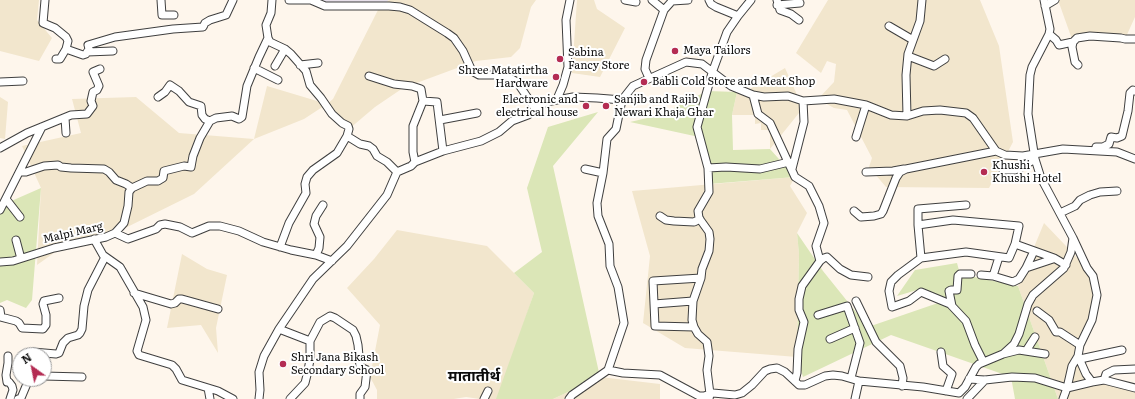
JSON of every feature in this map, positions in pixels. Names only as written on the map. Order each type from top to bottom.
[{"type":"street","points":[[45,0],[43,23],[55,28],[68,41],[66,49],[60,59],[56,59]]},
{"type":"street","points":[[161,0],[162,15],[174,15]]},
{"type":"street","points":[[86,52],[89,49],[88,46],[114,37],[173,29],[203,27],[205,23],[210,20],[226,15],[233,0]]},
{"type":"street","points":[[272,0],[271,13],[266,25],[270,42],[285,49],[306,71],[310,85],[332,114],[350,129],[337,153],[313,170],[307,177],[305,184],[306,193],[289,223],[280,247]]},
{"type":"street","points":[[290,0],[311,0],[324,6],[389,6],[410,10],[454,38],[463,51],[472,71],[479,75],[505,75],[517,82],[536,110]]},
{"type":"street","points":[[557,99],[568,67],[566,20],[570,0]]},
{"type":"street","points":[[625,0],[636,2]]},
{"type":"street","points":[[652,0],[664,10]]},
{"type":"street","points":[[649,78],[645,69],[646,60],[664,10],[672,1],[688,0]]},
{"type":"street","points":[[709,0],[711,4],[716,7],[738,16]]},
{"type":"street","points":[[710,396],[707,370],[709,356],[707,342],[698,334],[692,320],[693,301],[702,269],[710,251],[709,232],[700,219],[698,211],[709,192],[708,168],[697,127],[712,73],[728,31],[738,16],[752,0]]},
{"type":"street","points":[[907,116],[906,75],[908,56],[920,21],[922,0]]},
{"type":"street","points":[[1055,0],[1044,3],[1050,29],[1049,34],[1032,67],[1030,75],[1028,114],[1034,156],[1041,178],[1087,268],[1093,276],[1096,296],[1092,320],[1080,345],[1079,358],[1086,374],[1092,382]]},
{"type":"street","points":[[799,20],[791,14],[780,10],[777,2],[800,3]]},
{"type":"street","points":[[889,26],[913,40]]},
{"type":"street","points":[[1049,34],[1059,45],[1073,42],[1077,38],[1090,36],[1125,39],[1135,38]]},
{"type":"street","points":[[20,172],[26,172],[44,166],[58,165],[61,167],[71,168],[104,169],[116,180],[132,188],[147,180],[158,181],[163,178],[164,170],[184,166],[191,167],[193,156],[200,138],[210,121],[216,118],[232,116],[241,118],[247,86],[268,38]]},
{"type":"street","points":[[1073,42],[1072,47],[1075,62],[1078,65]]},
{"type":"street","points":[[66,49],[83,55],[86,52],[113,51]]},
{"type":"street","points":[[275,66],[285,49]]},
{"type":"street","points":[[908,56],[934,66],[945,59]]},
{"type":"street","points":[[569,399],[572,395],[608,370],[624,323],[618,287],[610,266],[609,244],[598,216],[597,204],[603,173],[607,139],[616,129],[622,100],[633,86],[686,62],[702,64],[731,86],[752,95],[764,97],[788,96],[803,101],[834,99],[866,105],[891,115],[907,116],[923,111],[940,110],[966,113],[973,118],[996,151],[1005,155],[1034,156],[1063,149],[1074,149],[1117,152],[1135,159]]},
{"type":"street","points":[[300,65],[318,63]]},
{"type":"street","points":[[254,68],[278,80]]},
{"type":"street","points":[[0,148],[27,133],[71,115],[87,114],[93,107],[91,101],[92,93],[99,86],[93,72],[100,69]]},
{"type":"street","points":[[369,76],[394,84],[412,86],[421,89],[423,101],[413,126],[413,152],[415,162]]},
{"type":"street","points":[[0,82],[23,81]]},
{"type":"street","points":[[158,97],[165,92],[170,85],[179,91],[189,102],[201,106],[202,115],[205,119],[210,121]]},
{"type":"street","points":[[1074,149],[1078,146],[1103,147],[1109,144],[1111,138],[1122,136],[1132,111],[1130,93],[1133,90],[1135,91]]},
{"type":"street","points":[[752,95],[758,114],[770,123],[795,177],[809,186],[819,206],[824,223],[816,246],[820,261]]},
{"type":"street","points":[[259,399],[259,372],[264,356],[278,330],[313,279],[347,246],[387,195],[397,172],[411,166],[415,162],[443,151],[481,140],[499,132],[512,121],[528,115],[546,102],[573,97],[622,100]]},
{"type":"street","points":[[423,101],[437,102],[443,151]]},
{"type":"street","points":[[792,170],[804,122],[803,101]]},
{"type":"street","points":[[856,137],[866,105]]},
{"type":"street","points":[[440,120],[477,114]]},
{"type":"street","points":[[64,118],[66,133]]},
{"type":"street","points":[[0,210],[42,127]]},
{"type":"street","points":[[347,136],[360,144],[369,146],[373,149],[377,156],[387,162],[397,172]]},
{"type":"street","points":[[866,172],[893,171],[996,151]]},
{"type":"street","points":[[1003,170],[1015,170],[1020,168],[1034,156]]},
{"type":"street","points":[[708,168],[726,167],[760,169],[789,162]]},
{"type":"street","points":[[854,211],[861,217],[881,214],[896,178],[900,172],[906,168]]},
{"type":"street","points":[[585,169],[603,173]]},
{"type":"street","name":"Malpi Marg","points":[[0,262],[13,261],[54,248],[106,237],[116,233],[124,223],[128,206],[129,192],[132,188]]},
{"type":"street","points":[[1060,213],[1075,206],[1080,200],[1090,195],[1100,192],[1117,191]]},
{"type":"street","points":[[6,200],[20,218]]},
{"type":"street","points":[[316,255],[319,248],[320,237],[314,224],[316,216],[323,205]]},
{"type":"street","points":[[921,258],[918,209],[966,205]]},
{"type":"street","points":[[660,216],[666,220],[674,221],[694,222],[700,219]]},
{"type":"street","points":[[918,225],[953,220],[1019,226],[1015,244],[1009,258],[966,252],[921,258],[898,274],[891,282],[888,291],[892,307],[909,301],[921,292],[952,306],[966,321],[975,346],[983,361]]},
{"type":"street","points":[[116,233],[128,240],[156,229],[160,225],[164,224],[180,227],[192,233],[209,226],[220,226],[239,231],[263,242],[290,250],[316,255],[332,261]]},
{"type":"street","points":[[1003,354],[1014,344],[1019,334],[1028,304],[1033,295],[1062,271],[1070,252],[1073,238]]},
{"type":"street","points":[[94,239],[105,257],[120,267],[143,307],[146,320],[137,351],[139,355],[172,365],[182,380],[218,391],[233,399]]},
{"type":"street","points":[[16,240],[22,258]]},
{"type":"street","points":[[1015,244],[1054,258],[1066,264]]},
{"type":"street","points":[[981,275],[993,276],[1013,282],[1019,279],[1034,251]]},
{"type":"street","points":[[52,354],[59,353],[68,338],[78,336],[80,333],[82,329],[84,306],[88,290],[105,257]]},
{"type":"street","points":[[795,381],[797,373],[798,349],[804,322],[799,310],[799,299],[802,286],[820,261],[827,257],[840,269],[851,275],[868,277]]},
{"type":"street","points":[[993,276],[999,257]]},
{"type":"street","points":[[1026,268],[1054,258]]},
{"type":"street","points":[[952,306],[949,291],[956,290],[958,276],[960,274],[970,274]]},
{"type":"street","points":[[694,327],[655,326],[653,281],[700,278]]},
{"type":"street","points":[[134,293],[171,304],[176,303],[178,299],[218,309]]},
{"type":"street","points":[[0,310],[1,317],[16,321],[22,328],[43,328],[46,325],[46,315],[43,304],[44,301],[59,298]]},
{"type":"street","points":[[818,315],[847,306],[856,300],[876,342],[900,366],[903,378],[902,386]]},
{"type":"street","points":[[654,304],[693,301]]},
{"type":"street","points":[[847,306],[860,343],[855,380],[855,399]]},
{"type":"street","points":[[1037,311],[1049,320],[1056,332],[1060,332],[1080,345]]},
{"type":"street","points":[[290,399],[305,383],[310,360],[310,340],[320,322],[330,316],[353,330],[356,336],[360,367],[368,370],[365,387],[360,394],[360,399]]},
{"type":"street","points":[[830,339],[855,328]]},
{"type":"street","points":[[278,330],[310,340]]},
{"type":"street","points":[[1026,351],[1035,337]]},
{"type":"street","points":[[608,370],[623,373],[660,375],[699,396],[735,395],[742,393],[766,371],[777,368],[785,372],[799,385],[805,385],[825,376],[842,376],[855,380],[959,393],[965,387],[976,367],[983,361],[1020,350],[1045,354]]},
{"type":"street","points":[[1063,399],[1072,366],[1079,358],[1122,350]]},
{"type":"street","points":[[941,352],[943,366],[952,374],[944,390],[945,399]]},
{"type":"street","points":[[8,356],[6,375],[7,382],[9,382],[12,386],[12,399]]},
{"type":"street","points":[[1104,380],[1106,374],[1114,370],[1135,369]]},
{"type":"street","points":[[52,376],[82,377]]},
{"type":"street","points":[[969,379],[985,380],[1012,377],[1035,378],[1067,388],[1104,380],[1135,388]]},
{"type":"street","points":[[967,399],[985,380]]},
{"type":"street","points":[[18,399],[21,398],[26,387]]},
{"type":"street","points":[[208,388],[210,399]]},
{"type":"street","points":[[484,399],[488,391]]},
{"type":"shaded area","points":[[0,0],[39,0],[37,20],[52,38],[39,61],[0,51]]},
{"type":"shaded area","points":[[302,0],[389,0],[379,8]]},
{"type":"shaded area","points":[[389,0],[536,0],[531,7],[520,48],[511,57],[476,61],[403,88],[375,107],[349,129],[327,104],[333,99],[379,8]]},
{"type":"shaded area","points":[[577,0],[594,0],[597,9],[625,28],[600,77],[572,73]]},
{"type":"shaded area","points":[[828,0],[980,0],[999,46],[1013,142],[989,188],[886,187],[869,167],[872,158],[847,110],[834,108],[818,99],[834,82],[836,64],[827,61],[821,73],[796,53]]},
{"type":"shaded area","points":[[1058,0],[1135,0],[1135,17],[1125,39],[1100,39],[1073,42]]},
{"type":"shaded area","points":[[785,68],[803,108],[770,149],[770,130],[761,130],[761,123],[755,124],[755,115],[732,115],[737,92],[750,89]]},
{"type":"shaded area","points":[[267,86],[327,104],[304,119],[254,139]]},
{"type":"shaded area","points":[[0,97],[8,102],[5,139],[0,138]]},
{"type":"shaded area","points":[[136,97],[179,133],[254,139],[194,194],[115,233],[65,245],[37,265],[41,188],[22,146],[81,133],[72,99]]},
{"type":"shaded area","points":[[795,177],[790,186],[807,213],[797,233],[799,254],[797,357],[685,348],[643,323],[650,256],[632,191]]},
{"type":"shaded area","points":[[1044,223],[1087,268],[1097,295],[1080,345],[1092,382],[1135,389],[1135,399],[1058,399],[1018,286]]},
{"type":"shaded area","points":[[397,230],[487,246],[534,293],[498,399],[466,397],[454,399],[377,399],[377,390],[370,377],[380,325],[347,288],[374,259]]},
{"type":"shaded area","points":[[182,254],[207,269],[227,275],[216,328],[218,353],[201,325],[167,328]]},
{"type":"shaded area","points":[[600,377],[660,384],[660,399],[553,399]]},
{"type":"green space","points":[[707,91],[737,92],[732,115],[733,150],[770,149],[795,177],[709,184],[699,137],[630,122],[660,115]]},
{"type":"green space","points":[[598,112],[553,166],[600,377],[553,399],[496,399],[534,293],[514,273],[542,252],[527,188],[548,127]]},
{"type":"green space","points":[[41,188],[32,300],[26,308],[7,300],[0,303],[0,206]]},
{"type":"green space","points":[[797,233],[823,271],[868,327],[938,303],[917,290],[897,296],[915,270],[957,263],[960,274],[1018,286],[1058,399],[1015,399],[1011,377],[891,335],[803,377],[797,357],[799,254]]},
{"type":"place","name":"Maya Tailors","points":[[675,51]]},
{"type":"place","name":"Sabina Fancy Store","points":[[560,59]]},
{"type":"place","name":"Shree Matatirtha Hardware","points":[[556,77]]},
{"type":"place","name":"Babli Cold Store and Meat Shop","points":[[644,82]]},
{"type":"place","name":"Electronic and electrical house","points":[[586,106]]},
{"type":"place","name":"Sanjib and Rajib Newari Khaja Ghar","points":[[606,106]]},
{"type":"place","name":"Khushi Khushi Hotel","points":[[984,172]]},
{"type":"place","name":"Shri Jana Bikash Secondary School","points":[[283,364]]},
{"type":"district","name":"मातातीर्थ","points":[[474,377]]}]
